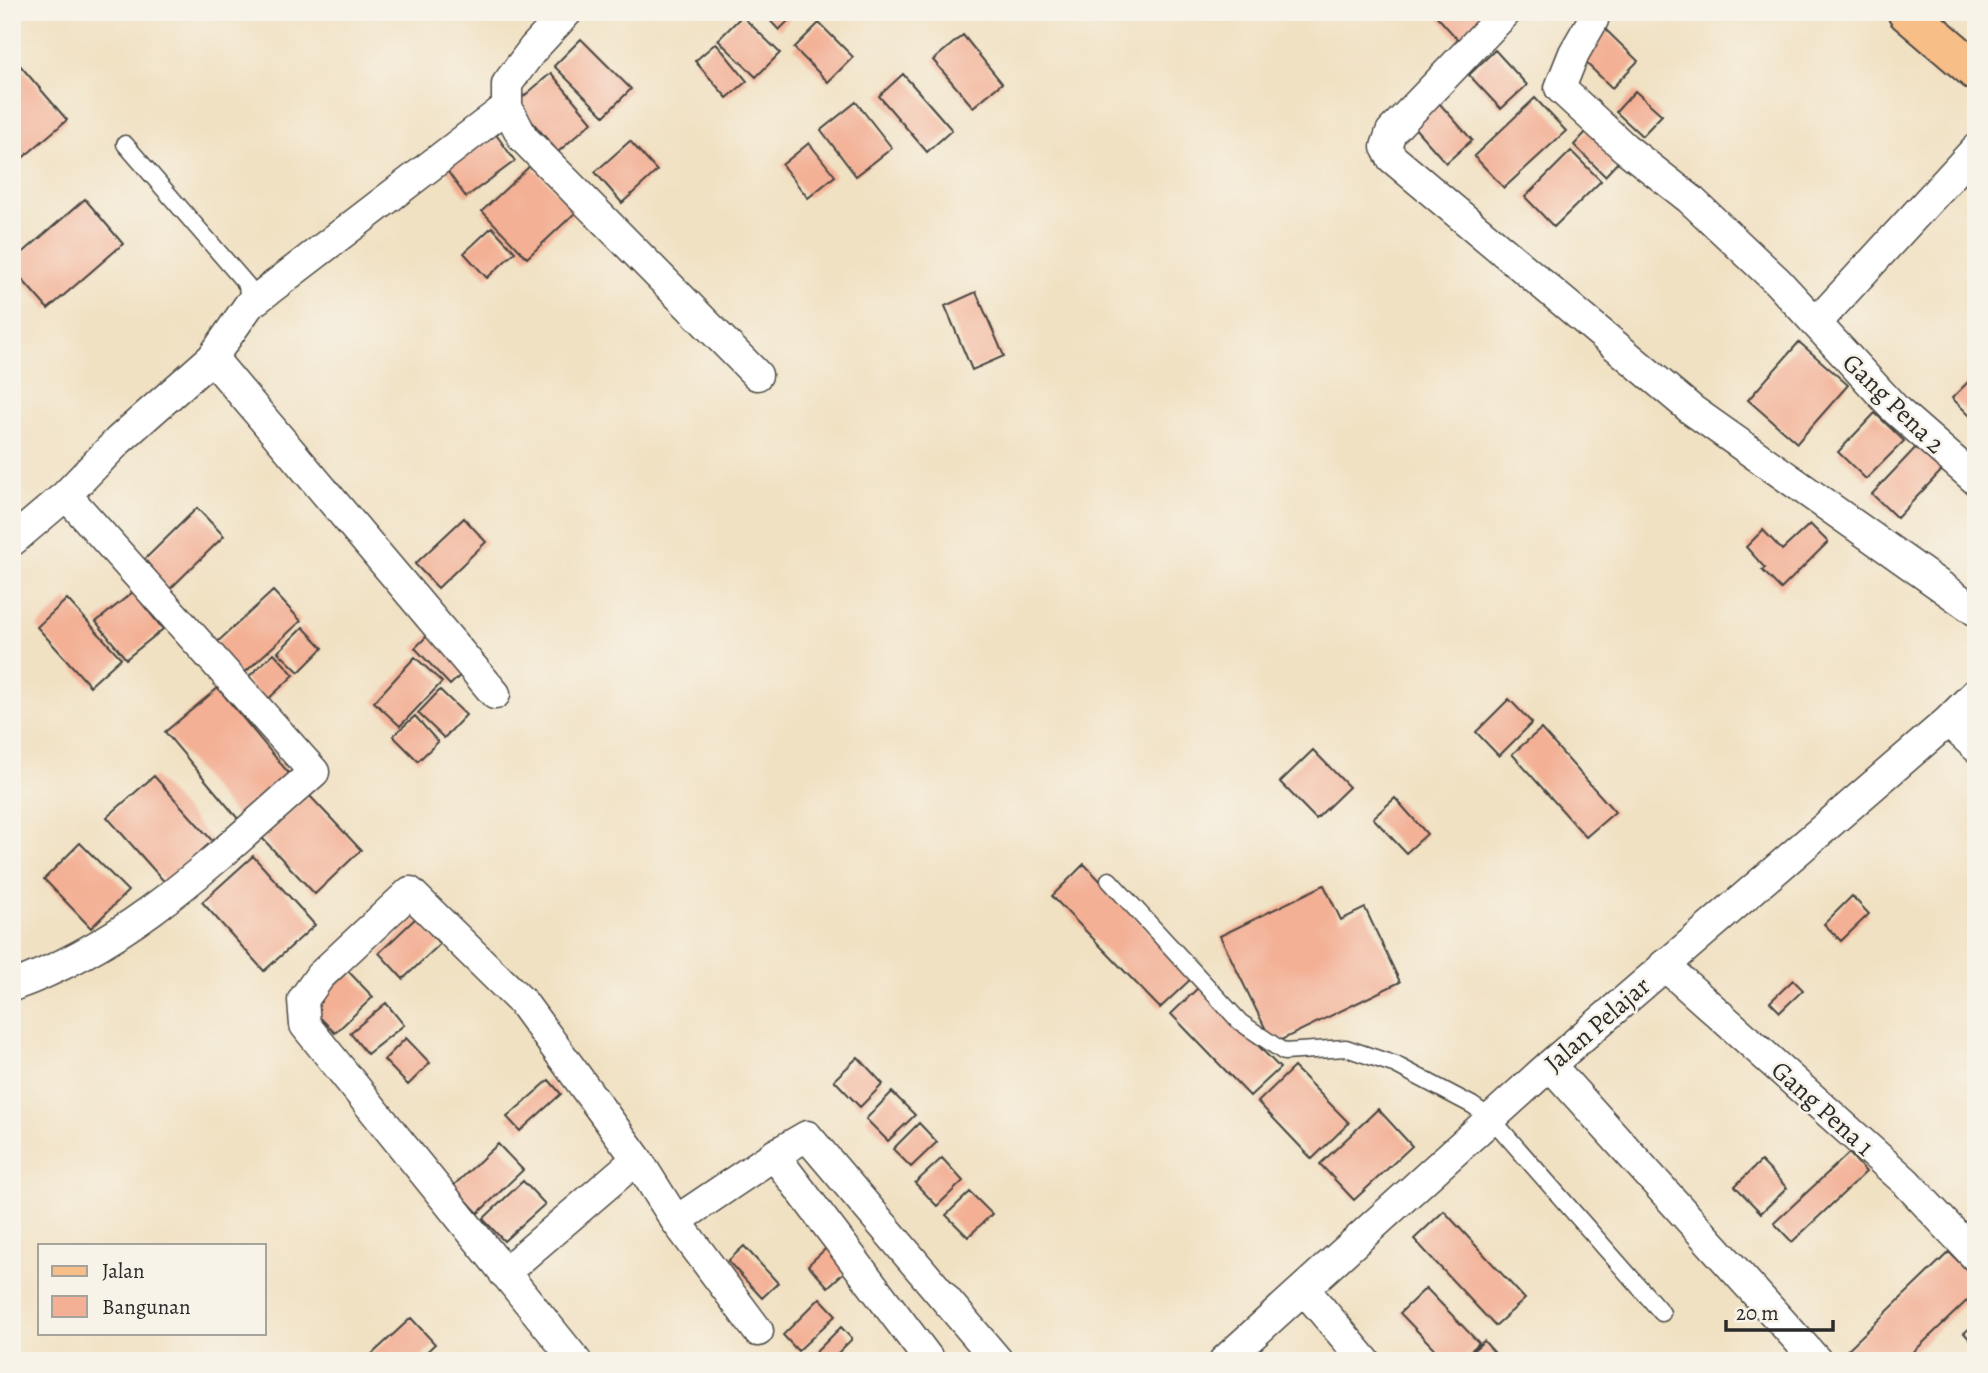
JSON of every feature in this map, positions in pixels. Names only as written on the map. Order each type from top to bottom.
[{"type":"main road","points":[[1907,12],[1976,71]]},
{"type":"street","points":[[1506,12],[1391,132],[1386,146],[1392,158],[1692,410],[1976,611]]},
{"type":"street","points":[[559,15],[507,84],[507,107],[523,138],[757,374]]},
{"type":"street","name":"Gang Pena 2","points":[[1593,15],[1560,88],[1625,148],[1690,199],[1777,281],[1897,411],[1976,480]]},
{"type":"street","points":[[12,541],[66,495],[119,440],[212,358],[249,305],[507,107]]},
{"type":"street","points":[[1816,323],[1976,149]]},
{"type":"street","points":[[212,358],[495,694]]},
{"type":"street","points":[[12,986],[109,939],[166,902],[314,772],[66,495]]},
{"type":"street","name":"Jalan Pelajar","points":[[1224,1361],[1550,1065],[1948,721],[1976,693]]},
{"type":"street","points":[[1948,721],[1976,747]]},
{"type":"street","points":[[576,1361],[305,1025],[303,1000],[320,976],[410,892],[523,1003],[637,1159],[676,1222],[758,1331]]},
{"type":"street","name":"Gang Pena 1","points":[[1664,965],[1906,1182],[1976,1257]]},
{"type":"street","points":[[1550,1065],[1817,1361]]},
{"type":"street","points":[[676,1222],[774,1155],[803,1137],[810,1138],[998,1361]]},
{"type":"street","points":[[774,1155],[930,1361]]},
{"type":"street","points":[[505,1273],[637,1159]]},
{"type":"street","points":[[1304,1289],[1365,1361]]},
{"type":"lane","points":[[125,144],[247,285],[249,305]]},
{"type":"lane","points":[[1109,880],[1240,1022],[1262,1039],[1284,1052],[1346,1048],[1384,1061],[1472,1105],[1491,1118],[1662,1313]]},
{"type":"building","points":[[762,12],[797,12],[779,30]]},
{"type":"building","points":[[1433,12],[1490,12],[1459,41]]},
{"type":"building","points":[[742,16],[780,53],[756,77],[718,40]]},
{"type":"building","points":[[819,23],[853,57],[828,82],[794,48]]},
{"type":"building","points":[[1604,28],[1638,61],[1612,88],[1578,55]]},
{"type":"building","points":[[963,35],[1002,83],[973,107],[933,60]]},
{"type":"building","points":[[581,39],[631,89],[604,116],[554,66]]},
{"type":"building","points":[[716,43],[747,81],[727,98],[695,61]]},
{"type":"building","points":[[1495,50],[1527,85],[1501,109],[1469,75]]},
{"type":"building","points":[[12,56],[67,120],[12,167]]},
{"type":"building","points":[[551,73],[592,122],[558,152],[516,103]]},
{"type":"building","points":[[903,74],[952,130],[927,152],[879,96]]},
{"type":"building","points":[[1635,91],[1662,115],[1642,136],[1616,112]]},
{"type":"building","points":[[1535,98],[1566,131],[1504,188],[1474,156]]},
{"type":"building","points":[[856,102],[892,148],[856,176],[821,130]]},
{"type":"building","points":[[1439,103],[1472,140],[1446,163],[1413,126]]},
{"type":"building","points":[[492,129],[515,161],[466,197],[443,165]]},
{"type":"building","points":[[1587,131],[1619,161],[1605,176],[1574,145]]},
{"type":"building","points":[[630,141],[657,171],[622,203],[595,172]]},
{"type":"building","points":[[809,143],[835,176],[808,198],[782,165]]},
{"type":"building","points":[[1571,151],[1601,181],[1554,227],[1525,197]]},
{"type":"building","points":[[531,165],[576,212],[527,258],[482,211]]},
{"type":"building","points":[[85,199],[123,244],[48,309],[12,268],[12,262]]},
{"type":"building","points":[[492,227],[515,252],[487,278],[464,253]]},
{"type":"building","points":[[976,292],[1004,356],[972,370],[945,306]]},
{"type":"building","points":[[1799,342],[1848,385],[1797,443],[1748,400]]},
{"type":"building","points":[[1971,379],[1976,385],[1976,413],[1971,417],[1952,398]]},
{"type":"building","points":[[1875,413],[1904,441],[1866,479],[1838,452]]},
{"type":"building","points":[[1919,444],[1944,468],[1897,518],[1872,494]]},
{"type":"building","points":[[197,508],[224,536],[169,590],[142,562]]},
{"type":"building","points":[[464,518],[486,542],[438,588],[415,564]]},
{"type":"building","points":[[1810,524],[1828,542],[1781,589],[1762,570],[1765,568],[1746,547],[1763,530],[1782,550]]},
{"type":"building","points":[[273,591],[301,621],[241,676],[213,646]]},
{"type":"building","points":[[133,592],[163,629],[126,659],[96,622]]},
{"type":"building","points":[[67,599],[121,658],[90,686],[37,627]]},
{"type":"building","points":[[303,627],[323,648],[299,672],[278,652]]},
{"type":"building","points":[[433,630],[469,667],[450,685],[415,648]]},
{"type":"building","points":[[274,653],[294,675],[265,702],[245,680]]},
{"type":"building","points":[[415,657],[442,682],[400,726],[374,702]]},
{"type":"building","points":[[218,688],[291,776],[239,820],[165,732]]},
{"type":"building","points":[[440,690],[466,715],[444,738],[418,713]]},
{"type":"building","points":[[1509,699],[1532,723],[1499,756],[1476,732]]},
{"type":"building","points":[[415,716],[438,742],[418,761],[393,736]]},
{"type":"building","points":[[1541,729],[1615,812],[1586,837],[1512,754]]},
{"type":"building","points":[[1313,750],[1349,787],[1316,819],[1280,782]]},
{"type":"building","points":[[154,776],[216,845],[169,887],[107,817]]},
{"type":"building","points":[[309,795],[361,850],[315,894],[262,838]]},
{"type":"building","points":[[1395,798],[1427,834],[1406,853],[1373,818]]},
{"type":"building","points":[[80,843],[128,891],[91,928],[44,879]]},
{"type":"building","points":[[253,856],[315,925],[264,971],[202,902]]},
{"type":"building","points":[[1084,864],[1193,977],[1160,1008],[1052,896]]},
{"type":"building","points":[[1324,885],[1341,920],[1365,908],[1400,982],[1273,1044],[1220,936]]},
{"type":"building","points":[[1852,896],[1869,914],[1841,941],[1824,924]]},
{"type":"building","points":[[416,918],[440,944],[403,979],[379,953]]},
{"type":"building","points":[[348,971],[373,997],[335,1033],[310,1007]]},
{"type":"building","points":[[1793,980],[1803,990],[1780,1012],[1770,1002]]},
{"type":"building","points":[[1200,986],[1280,1068],[1250,1096],[1171,1014]]},
{"type":"building","points":[[386,1003],[404,1025],[367,1054],[350,1033]]},
{"type":"building","points":[[406,1038],[430,1063],[408,1085],[384,1060]]},
{"type":"building","points":[[858,1057],[883,1084],[860,1107],[834,1080]]},
{"type":"building","points":[[1294,1067],[1349,1123],[1312,1159],[1258,1102]]},
{"type":"building","points":[[549,1080],[561,1094],[520,1131],[507,1117]]},
{"type":"building","points":[[892,1092],[915,1115],[888,1141],[866,1119]]},
{"type":"building","points":[[1378,1109],[1412,1146],[1354,1200],[1320,1164]]},
{"type":"building","points":[[919,1123],[937,1142],[911,1167],[893,1149]]},
{"type":"building","points":[[498,1144],[523,1170],[478,1213],[453,1186]]},
{"type":"building","points":[[1849,1153],[1866,1172],[1792,1242],[1774,1223]]},
{"type":"building","points":[[942,1158],[963,1181],[937,1206],[915,1183]]},
{"type":"building","points":[[1761,1161],[1787,1188],[1761,1213],[1735,1186]]},
{"type":"building","points":[[523,1181],[545,1204],[504,1241],[483,1219]]},
{"type":"building","points":[[970,1192],[992,1214],[968,1237],[946,1215]]},
{"type":"building","points":[[1444,1211],[1525,1299],[1495,1326],[1414,1239]]},
{"type":"building","points":[[834,1241],[854,1263],[828,1287],[808,1265]]},
{"type":"building","points":[[744,1246],[778,1283],[762,1298],[728,1261]]},
{"type":"building","points":[[1949,1252],[1976,1279],[1976,1292],[1904,1361],[1851,1361],[1844,1353]]},
{"type":"building","points":[[1426,1288],[1479,1343],[1460,1361],[1446,1361],[1400,1313]]},
{"type":"building","points":[[820,1298],[836,1315],[798,1351],[783,1335]]},
{"type":"building","points":[[411,1318],[435,1344],[417,1361],[375,1361],[371,1355]]},
{"type":"building","points":[[1976,1323],[1976,1346],[1964,1333]]},
{"type":"building","points":[[841,1327],[852,1339],[830,1361],[807,1361]]},
{"type":"building","points":[[1484,1341],[1502,1361],[1461,1361]]}]
